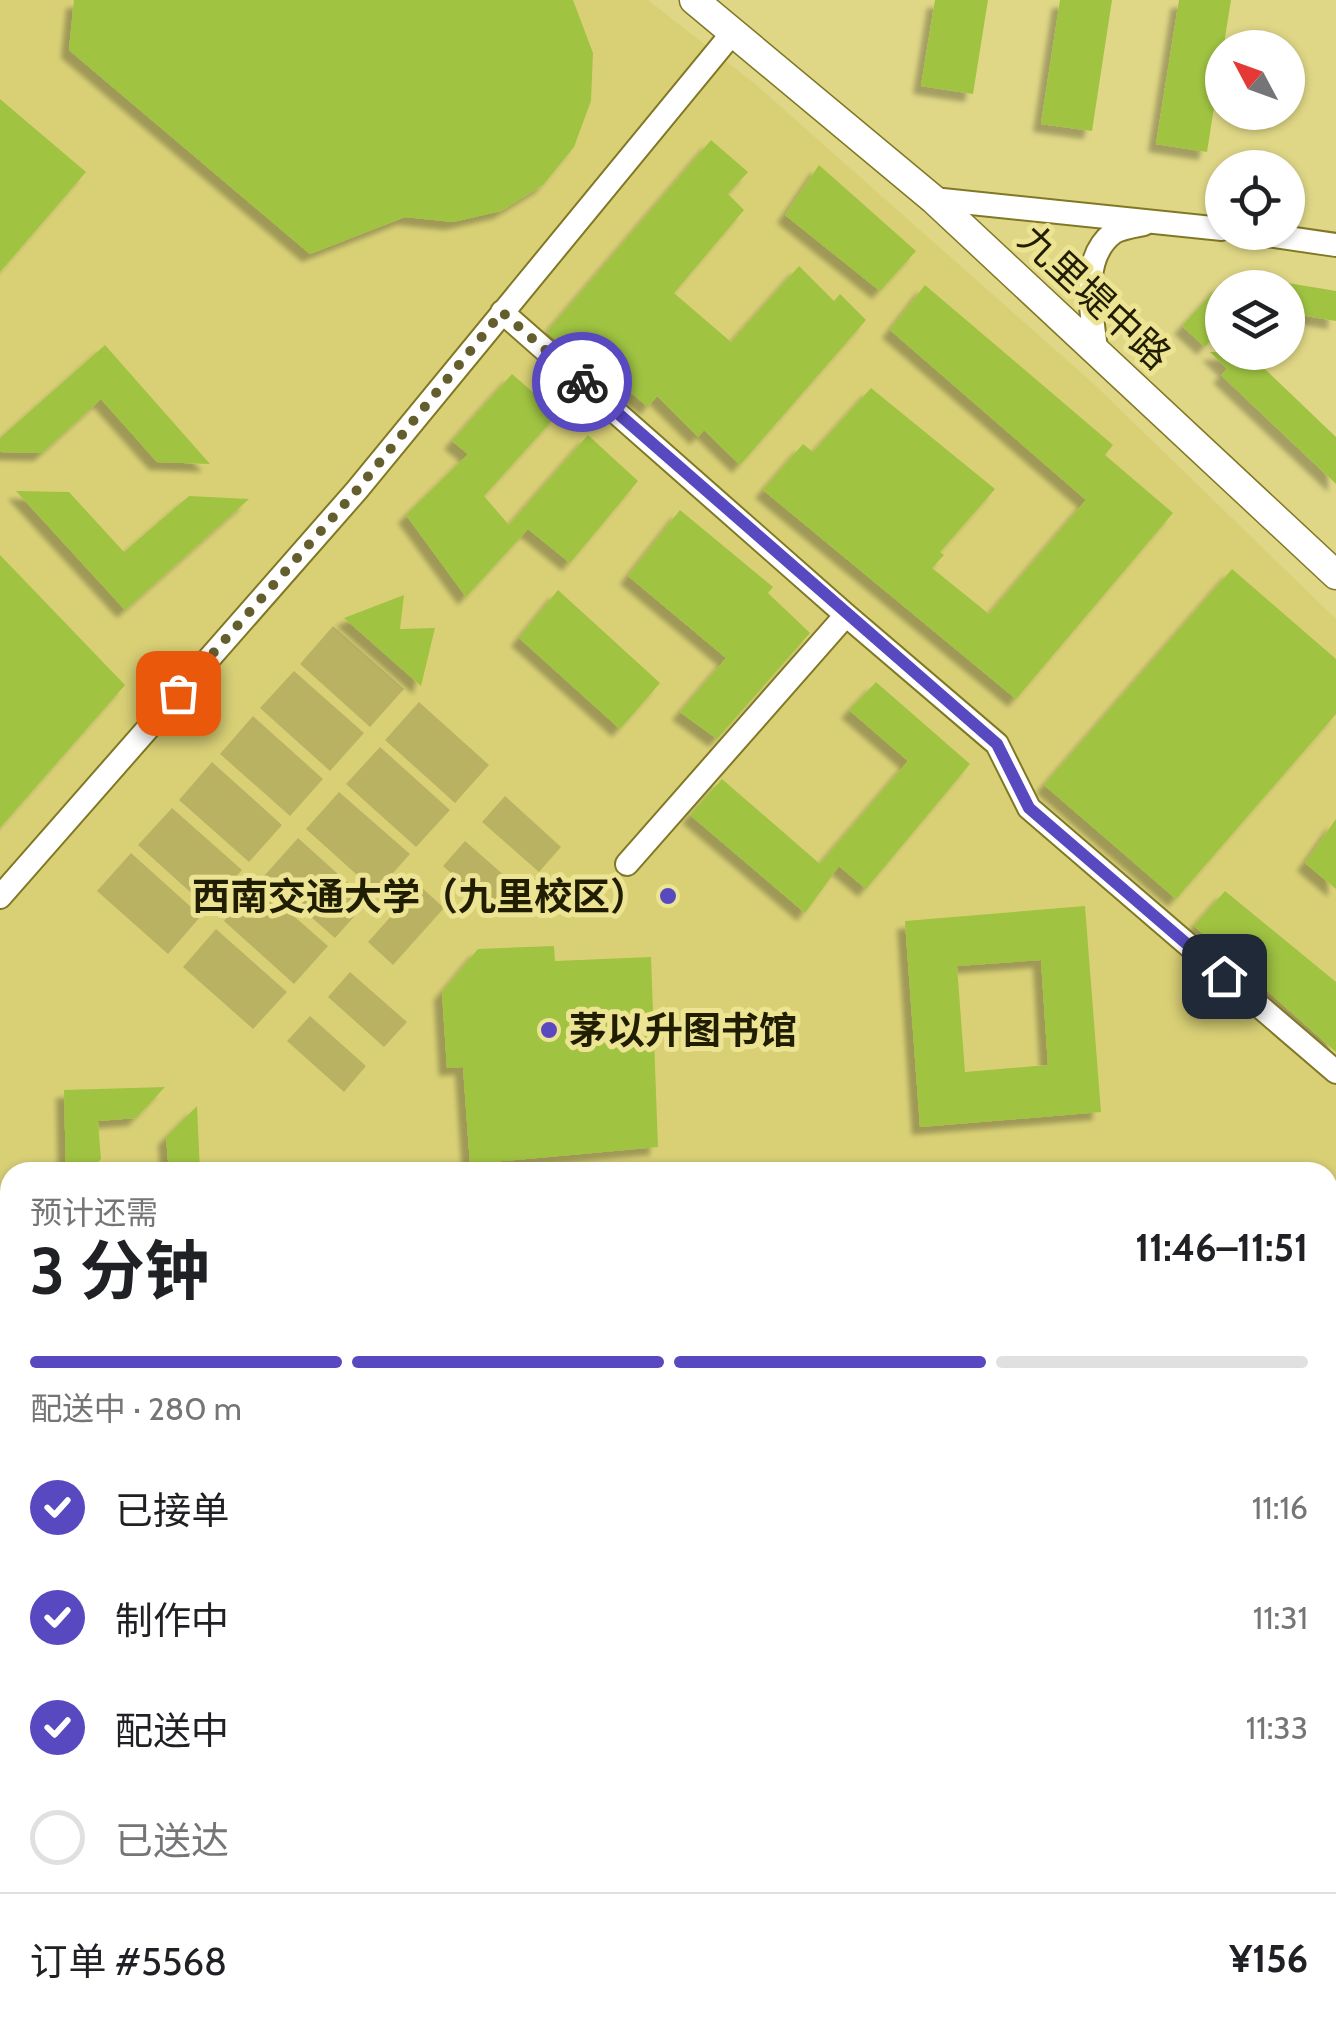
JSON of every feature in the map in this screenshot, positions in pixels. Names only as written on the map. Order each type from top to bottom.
[{"type":"street","name":"九里堤中路","points":[[694,0],[933,199],[1336,574]]},
{"type":"street","points":[[0,897],[357,490],[734,31]]},
{"type":"street","name":"九里堤中路","points":[[933,199],[1205,227]]},
{"type":"street","points":[[1096,349],[1090,290],[1098,250],[1114,231],[1156,220]]},
{"type":"street","points":[[1305,241],[1336,245]]},
{"type":"street","points":[[502,312],[997,744],[1029,808],[1336,1072]]},
{"type":"street","points":[[627,864],[846,615]]},
{"type":"shaded area","name":"西南交通大学（九里校区）","points":[[0,0],[648,0],[754,83],[1095,385],[1336,619],[1336,1162],[0,1162]]},
{"type":"shaded area","points":[[333,626],[404,689],[370,727],[300,664]]},
{"type":"shaded area","points":[[294,671],[364,733],[330,771],[260,708]]},
{"type":"shaded area","points":[[419,702],[489,765],[455,803],[385,740]]},
{"type":"shaded area","points":[[253,716],[323,779],[290,816],[220,754]]},
{"type":"shaded area","points":[[380,747],[450,810],[416,847],[346,784]]},
{"type":"shaded area","points":[[212,762],[282,825],[249,862],[179,800]]},
{"type":"shaded area","points":[[339,792],[410,854],[376,892],[306,829]]},
{"type":"shaded area","points":[[505,796],[561,847],[539,872],[482,822]]},
{"type":"shaded area","points":[[172,808],[242,870],[208,908],[138,845]]},
{"type":"shaded area","points":[[298,838],[368,901],[335,938],[264,876]]},
{"type":"shaded area","points":[[465,841],[522,891],[500,917],[443,866]]},
{"type":"shaded area","points":[[131,853],[201,916],[168,954],[97,891]]},
{"type":"shaded area","points":[[257,884],[328,946],[294,984],[224,921]]},
{"type":"shaded area","points":[[419,885],[444,908],[393,965],[368,942]]},
{"type":"shaded area","points":[[216,929],[287,992],[253,1029],[183,967]]},
{"type":"shaded area","points":[[350,972],[407,1022],[384,1047],[328,997]]},
{"type":"shaded area","points":[[310,1016],[366,1066],[344,1092],[287,1041]]},
{"type":"building","points":[[74,0],[573,0],[593,53],[591,101],[574,147],[543,185],[501,211],[453,222],[405,217],[310,254],[69,50]]},
{"type":"building","points":[[935,0],[988,0],[973,94],[921,86]]},
{"type":"building","points":[[1060,0],[1112,0],[1092,131],[1041,124]]},
{"type":"building","points":[[1179,0],[1231,0],[1226,30],[1205,30],[1205,130],[1210,130],[1207,150],[1156,144]]},
{"type":"building","points":[[0,99],[86,172],[0,272]]},
{"type":"building","points":[[711,140],[748,172],[728,194],[744,210],[674,293],[731,342],[799,266],[834,301],[840,294],[866,320],[740,465],[704,430],[698,437],[657,396],[648,407],[606,372],[601,379],[547,332]]},
{"type":"building","points":[[819,165],[916,251],[880,291],[785,215]]},
{"type":"building","points":[[925,285],[1113,445],[1105,455],[1173,513],[1016,699],[763,490],[803,444],[813,452],[871,388],[995,489],[940,552],[944,555],[932,568],[989,614],[1086,500],[890,330]]},
{"type":"building","points":[[1305,286],[1336,291],[1336,321],[1305,316]]},
{"type":"building","points":[[1205,301],[1205,347],[1182,326]]},
{"type":"building","points":[[105,345],[210,464],[157,462],[101,399],[42,453],[0,452],[0,438]]},
{"type":"building","points":[[1226,370],[1266,370],[1336,437],[1336,484],[1221,375]]},
{"type":"building","points":[[512,374],[558,414],[484,496],[509,525],[588,435],[638,481],[570,563],[528,529],[466,597],[406,515],[468,454],[452,441]]},
{"type":"building","points":[[16,491],[69,492],[124,552],[189,496],[249,499],[125,610]]},
{"type":"building","points":[[680,510],[773,587],[768,593],[810,633],[717,739],[680,712],[726,658],[628,576]]},
{"type":"building","points":[[0,555],[125,685],[0,828]]},
{"type":"building","points":[[1232,569],[1336,659],[1336,714],[1176,899],[1044,785]]},
{"type":"building","points":[[558,590],[660,683],[620,729],[519,638]]},
{"type":"building","points":[[404,595],[400,629],[435,628],[421,686],[344,618]]},
{"type":"building","points":[[876,682],[970,764],[866,889],[839,866],[805,913],[690,815],[722,779],[820,864],[908,761],[849,710]]},
{"type":"building","points":[[1336,819],[1336,889],[1305,863]]},
{"type":"building","points":[[1225,891],[1336,982],[1336,1052],[1194,926]]},
{"type":"building","points":[[1085,906],[1101,1112],[920,1127],[905,921]],"holes":[[[1041,960],[1048,1065],[965,1072],[957,966]]]},
{"type":"building","name":"茅以升图书馆","points":[[554,946],[555,961],[651,957],[658,1147],[470,1162],[463,1067],[447,1068],[442,992],[478,949]]},
{"type":"building","points":[[165,1087],[136,1118],[98,1121],[98,1162],[66,1162],[64,1090]]},
{"type":"building","points":[[197,1106],[200,1162],[168,1162],[166,1137]]},
{"type":"way so far","points":[[178,693],[357,490],[502,312],[582,382]]},
{"type":"place","name":"西南交通大学（九里校区）","points":[[668,896]]},
{"type":"place","name":"茅以升图书馆","points":[[549,1030]]},
{"type":"route","points":[[582,382],[997,744],[1029,808],[1224,976]]}]
